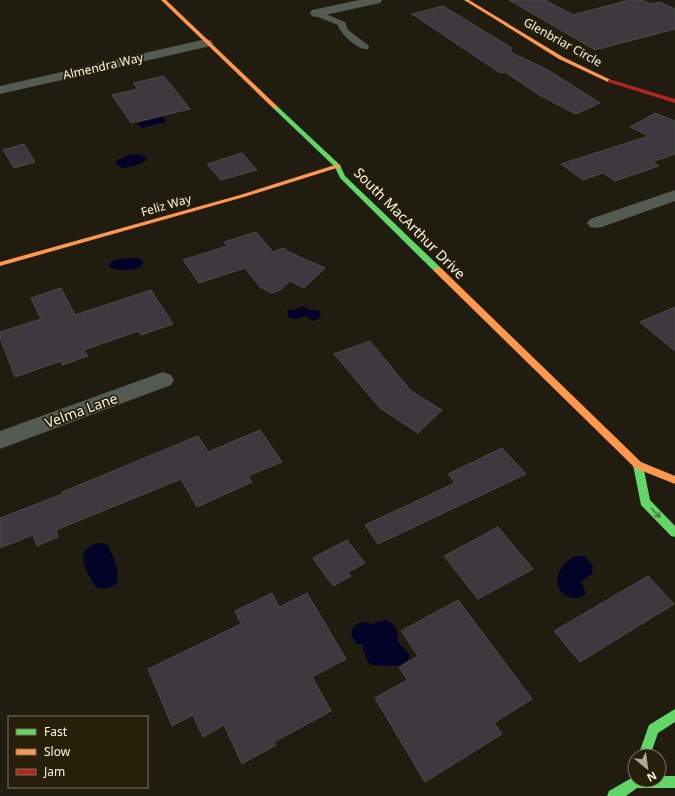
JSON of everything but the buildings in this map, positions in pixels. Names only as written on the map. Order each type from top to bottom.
[{"type":"street","name":"South MacArthur Drive","points":[[163,0],[206,43],[338,166],[342,177],[638,465],[675,480]]},
{"type":"street","points":[[316,13],[376,0]]},
{"type":"street","name":"Glenbriar Circle","points":[[466,0],[570,63],[594,74],[650,95],[675,101]]},
{"type":"street","name":"Almendra Way","points":[[0,90],[206,43]]},
{"type":"street","name":"Feliz Way","points":[[0,264],[181,214],[338,166]]},
{"type":"street","points":[[596,223],[675,195]]},
{"type":"street","name":"Velma Lane","points":[[0,440],[163,380]]},
{"type":"street","points":[[638,465],[645,502],[675,533]]},
{"type":"street","points":[[647,748],[653,729],[675,715]]},
{"type":"street","points":[[614,796],[627,787]]},
{"type":"lane","points":[[316,13],[342,24],[344,31],[365,47]]},
{"type":"water","points":[[162,117],[166,119],[166,122],[142,128],[138,125],[138,123]]},
{"type":"water","points":[[140,154],[147,157],[145,159],[146,161],[134,166],[122,168],[115,165],[118,162],[116,160],[124,158],[127,155]]},
{"type":"water","points":[[138,258],[142,260],[143,263],[133,270],[110,268],[109,266],[112,261],[117,259]]},
{"type":"water","points":[[303,306],[309,310],[318,310],[321,315],[318,319],[313,321],[306,316],[296,319],[289,318],[287,310],[294,310]]},
{"type":"water","points":[[97,543],[108,545],[114,559],[118,578],[117,583],[112,587],[96,587],[86,569],[83,556],[85,551]]},
{"type":"water","points":[[577,556],[585,556],[593,566],[592,574],[581,582],[586,593],[583,596],[572,598],[561,592],[559,589],[558,578],[564,564],[568,560]]},
{"type":"water","points":[[386,620],[395,628],[398,641],[409,655],[406,662],[400,666],[371,665],[367,660],[362,644],[356,643],[351,634],[354,626],[361,622],[372,624]]},
{"type":"traffic: fast","points":[[275,107],[338,166],[342,177],[438,270]]},
{"type":"traffic: fast","points":[[638,465],[645,502],[675,533]]},
{"type":"traffic: fast","points":[[647,748],[653,729],[675,715]]},
{"type":"traffic: fast","points":[[614,796],[635,782],[675,782]]},
{"type":"traffic: slow","points":[[163,0],[275,107]]},
{"type":"traffic: slow","points":[[466,0],[561,58],[610,81]]},
{"type":"traffic: slow","points":[[0,264],[242,196],[338,166]]},
{"type":"traffic: slow","points":[[438,270],[638,465],[675,480]]},
{"type":"traffic: jam","points":[[610,81],[675,101]]}]
